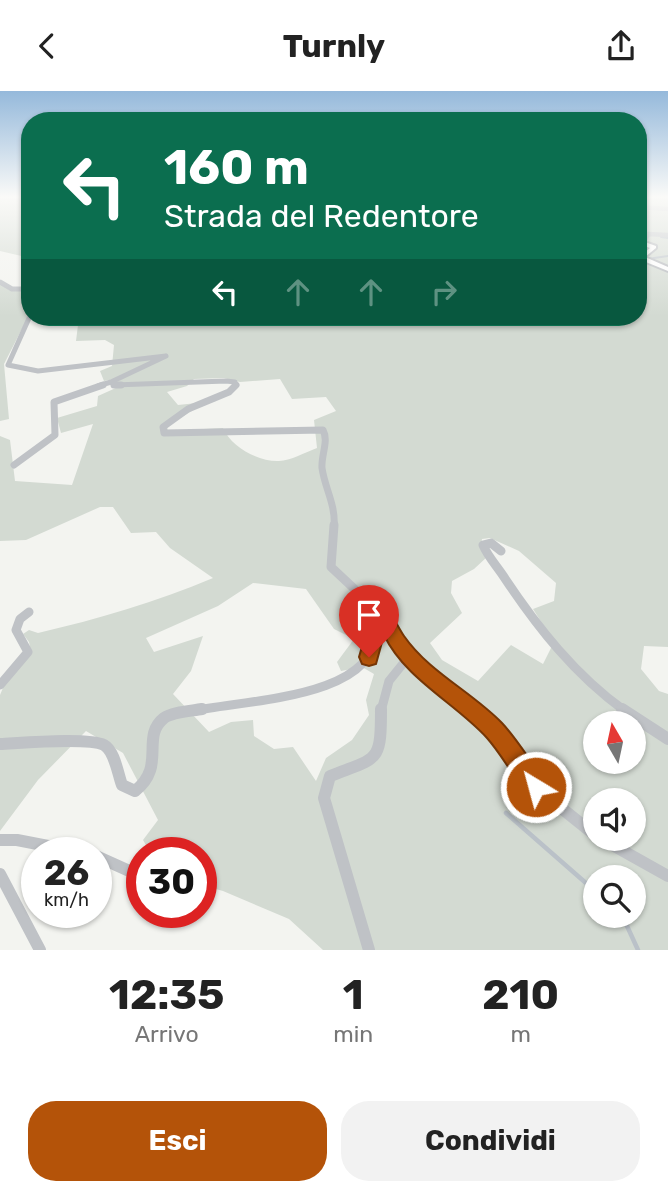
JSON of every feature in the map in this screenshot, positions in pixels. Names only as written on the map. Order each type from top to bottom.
[{"type":"main road","points":[[647,260],[668,268]]},
{"type":"street","points":[[0,282],[12,289],[21,289]]},
{"type":"street","points":[[14,465],[55,435],[57,427],[51,409],[54,402],[111,382],[166,356],[38,370],[12,368],[8,365],[8,360],[25,326]]},
{"type":"street","points":[[111,382],[114,385],[235,382],[236,386],[229,392],[172,417],[163,426],[164,433],[323,430],[326,436],[320,460],[321,474],[334,513],[329,561],[331,567],[367,599],[410,655],[494,730],[536,787],[583,825]]},
{"type":"street","points":[[501,551],[491,543],[484,543],[485,550],[533,623],[555,651],[622,708],[668,739]]},
{"type":"street","points":[[0,744],[71,741],[104,745],[110,751],[122,785],[135,791],[148,783],[153,770],[151,736],[156,724],[166,716],[316,689],[354,671],[369,657],[374,644],[374,625],[364,608],[367,599]]},
{"type":"street","points":[[0,685],[28,652],[16,630],[20,619],[29,612]]},
{"type":"street","points":[[369,950],[324,798],[330,776],[368,762],[382,745],[381,704],[385,686],[410,655]]},
{"type":"street","points":[[0,841],[21,841]]},
{"type":"street","points":[[623,851],[668,876]]},
{"type":"street","points":[[0,874],[40,950]]},
{"type":"shaded area","points":[[0,236],[21,236],[21,256],[0,251]]},
{"type":"shaded area","points":[[647,236],[668,236],[668,647],[644,646],[641,669],[659,691],[668,694],[668,950],[323,950],[289,919],[217,889],[217,837],[145,837],[158,820],[123,753],[86,731],[38,780],[0,831],[0,695],[5,683],[31,652],[29,642],[23,634],[29,630],[38,633],[105,616],[213,578],[170,548],[156,532],[131,533],[113,507],[100,507],[26,540],[0,541],[0,436],[10,440],[15,481],[72,485],[93,424],[61,433],[57,418],[97,406],[98,396],[118,387],[115,379],[104,381],[100,371],[112,366],[114,345],[105,340],[76,341],[78,326],[647,326]],"holes":[[[224,378],[240,382],[280,379],[292,399],[326,397],[336,411],[314,420],[317,448],[283,461],[271,461],[246,452],[232,441],[223,428],[168,431],[167,426],[200,406],[216,401],[178,405],[167,392],[187,386],[194,379]],[[490,538],[519,551],[556,583],[554,601],[533,609],[554,642],[543,664],[511,645],[478,681],[442,660],[430,643],[462,613],[451,593],[452,581],[474,569],[487,557],[481,547],[482,539]],[[253,583],[306,589],[334,629],[354,639],[337,662],[341,671],[362,667],[374,674],[366,700],[369,715],[352,740],[326,758],[316,781],[293,747],[274,749],[254,736],[253,720],[231,722],[209,732],[173,694],[191,671],[203,636],[154,652],[146,638],[218,606]]]},
{"type":"shaded area","points":[[0,283],[9,290],[21,290],[21,326],[23,326],[4,364],[9,419],[0,421]]},
{"type":"waterway","points":[[661,237],[668,238]]},
{"type":"waterway","points":[[647,259],[668,256]]},
{"type":"waterway","points":[[506,813],[583,880]]},
{"type":"waterway","points":[[628,928],[638,950]]},
{"type":"route","points":[[369,657],[376,633],[364,608],[364,601],[367,599],[389,624],[398,643],[438,683],[494,730],[536,787]]}]
